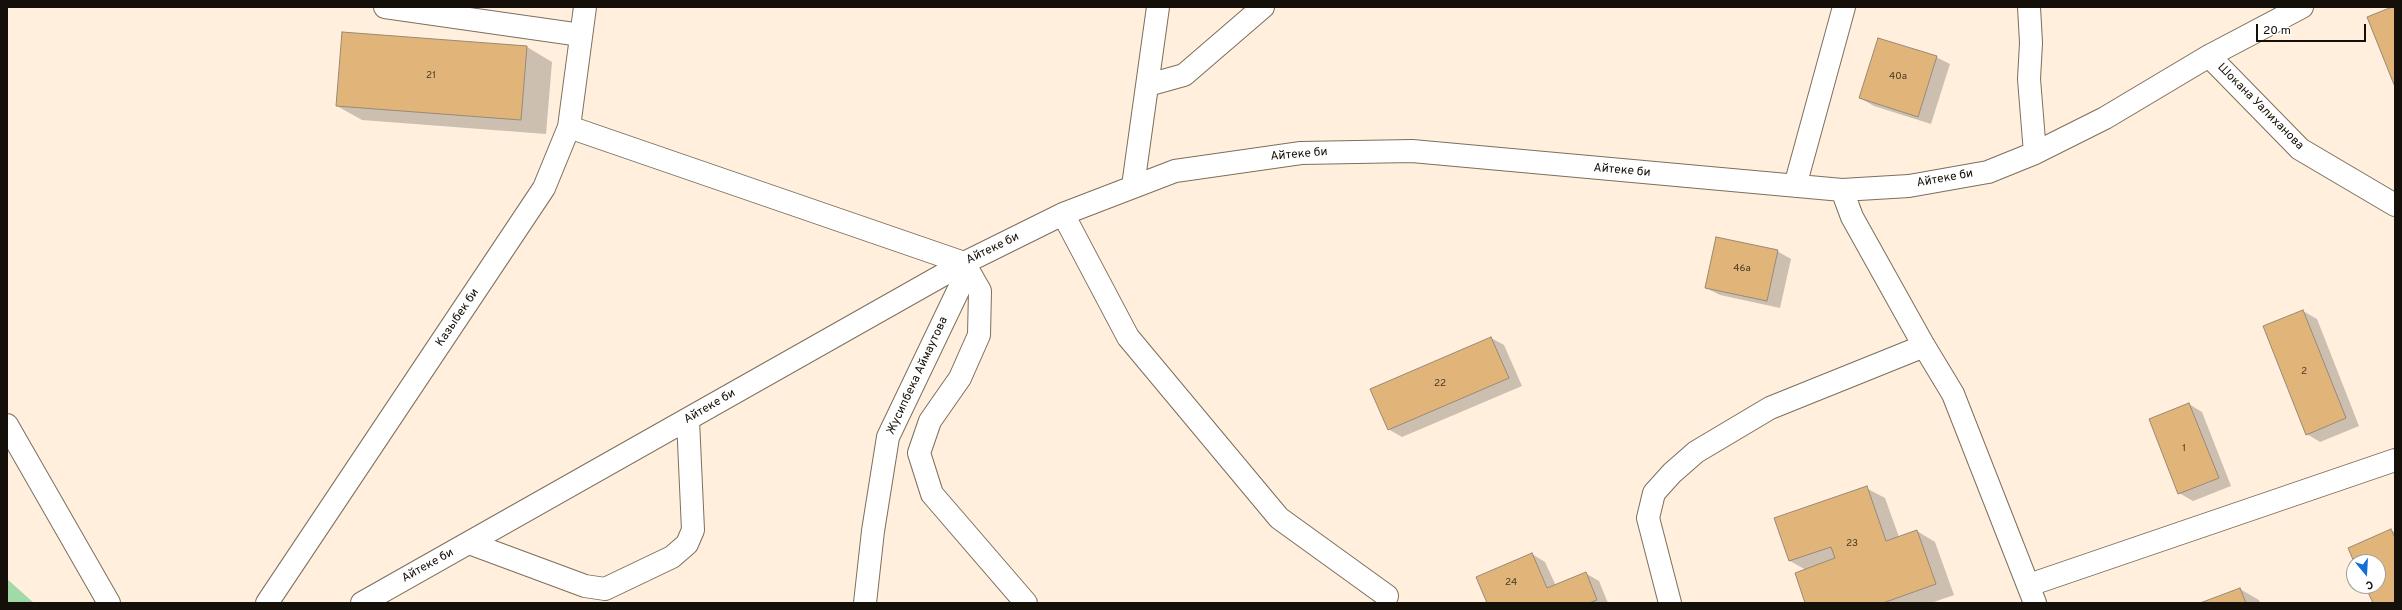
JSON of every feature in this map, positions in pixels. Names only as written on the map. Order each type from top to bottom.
[{"type":"street","points":[[385,7],[581,35]]},
{"type":"street","name":"Казыбек би","points":[[268,603],[544,188],[568,127],[585,7]]},
{"type":"street","points":[[1133,186],[1158,7]]},
{"type":"street","points":[[1148,85],[1184,75],[1263,7]]},
{"type":"street","points":[[1795,186],[1844,7]]},
{"type":"street","points":[[2029,7],[2031,43],[2029,79],[2035,153]]},
{"type":"street","name":"Айтеке би","points":[[362,603],[688,420],[1063,214],[1174,171],[1301,153],[1412,152],[1842,190],[1909,186],[1988,172],[2035,153],[2105,118],[2209,56],[2302,7]]},
{"type":"street","name":"Шокана Уалиханова","points":[[2209,56],[2300,149],[2395,205]]},
{"type":"street","points":[[568,127],[965,267],[980,291],[980,335],[960,378],[930,421],[919,453],[932,494],[1026,603]]},
{"type":"street","points":[[1842,190],[1852,217],[1924,346],[1953,394],[2032,594],[2395,460]]},
{"type":"street","points":[[1063,214],[1128,337],[1278,518],[1387,596]]},
{"type":"street","name":"Жусипбека Аймаутова","points":[[865,603],[873,531],[888,437],[965,267]]},
{"type":"street","points":[[1670,603],[1648,518],[1654,493],[1672,473],[1696,452],[1770,408],[1924,346]]},
{"type":"street","points":[[469,543],[585,586],[605,589],[672,557],[688,544],[693,530],[688,420]]},
{"type":"street","points":[[7,425],[109,603]]},
{"type":"green space","points":[[7,579],[34,603],[7,603]]},
{"type":"building","points":[[2395,7],[2395,87],[2367,17]]},
{"type":"building","points":[[342,32],[527,46],[521,120],[336,106]]},
{"type":"building","points":[[1878,38],[1937,56],[1918,117],[1859,98]]},
{"type":"building","points":[[1716,237],[1778,250],[1767,301],[1705,288]]},
{"type":"building","points":[[2303,310],[2346,418],[2306,435],[2263,326]]},
{"type":"building","points":[[1491,337],[1509,378],[1388,430],[1370,389]]},
{"type":"building","points":[[2189,403],[2219,478],[2178,494],[2149,419]]},
{"type":"building","points":[[1867,486],[1886,541],[1917,530],[1936,584],[1883,603],[1805,603],[1795,573],[1835,558],[1831,547],[1789,561],[1774,518]]},
{"type":"building","points":[[2391,529],[2395,538],[2395,603],[2373,603],[2369,594],[2386,594],[2386,554],[2351,554],[2348,548]]},
{"type":"building","points":[[1532,553],[1547,588],[1586,572],[1597,600],[1589,603],[1487,603],[1476,577]]},
{"type":"building","points":[[2240,588],[2246,603],[2200,603]]}]
